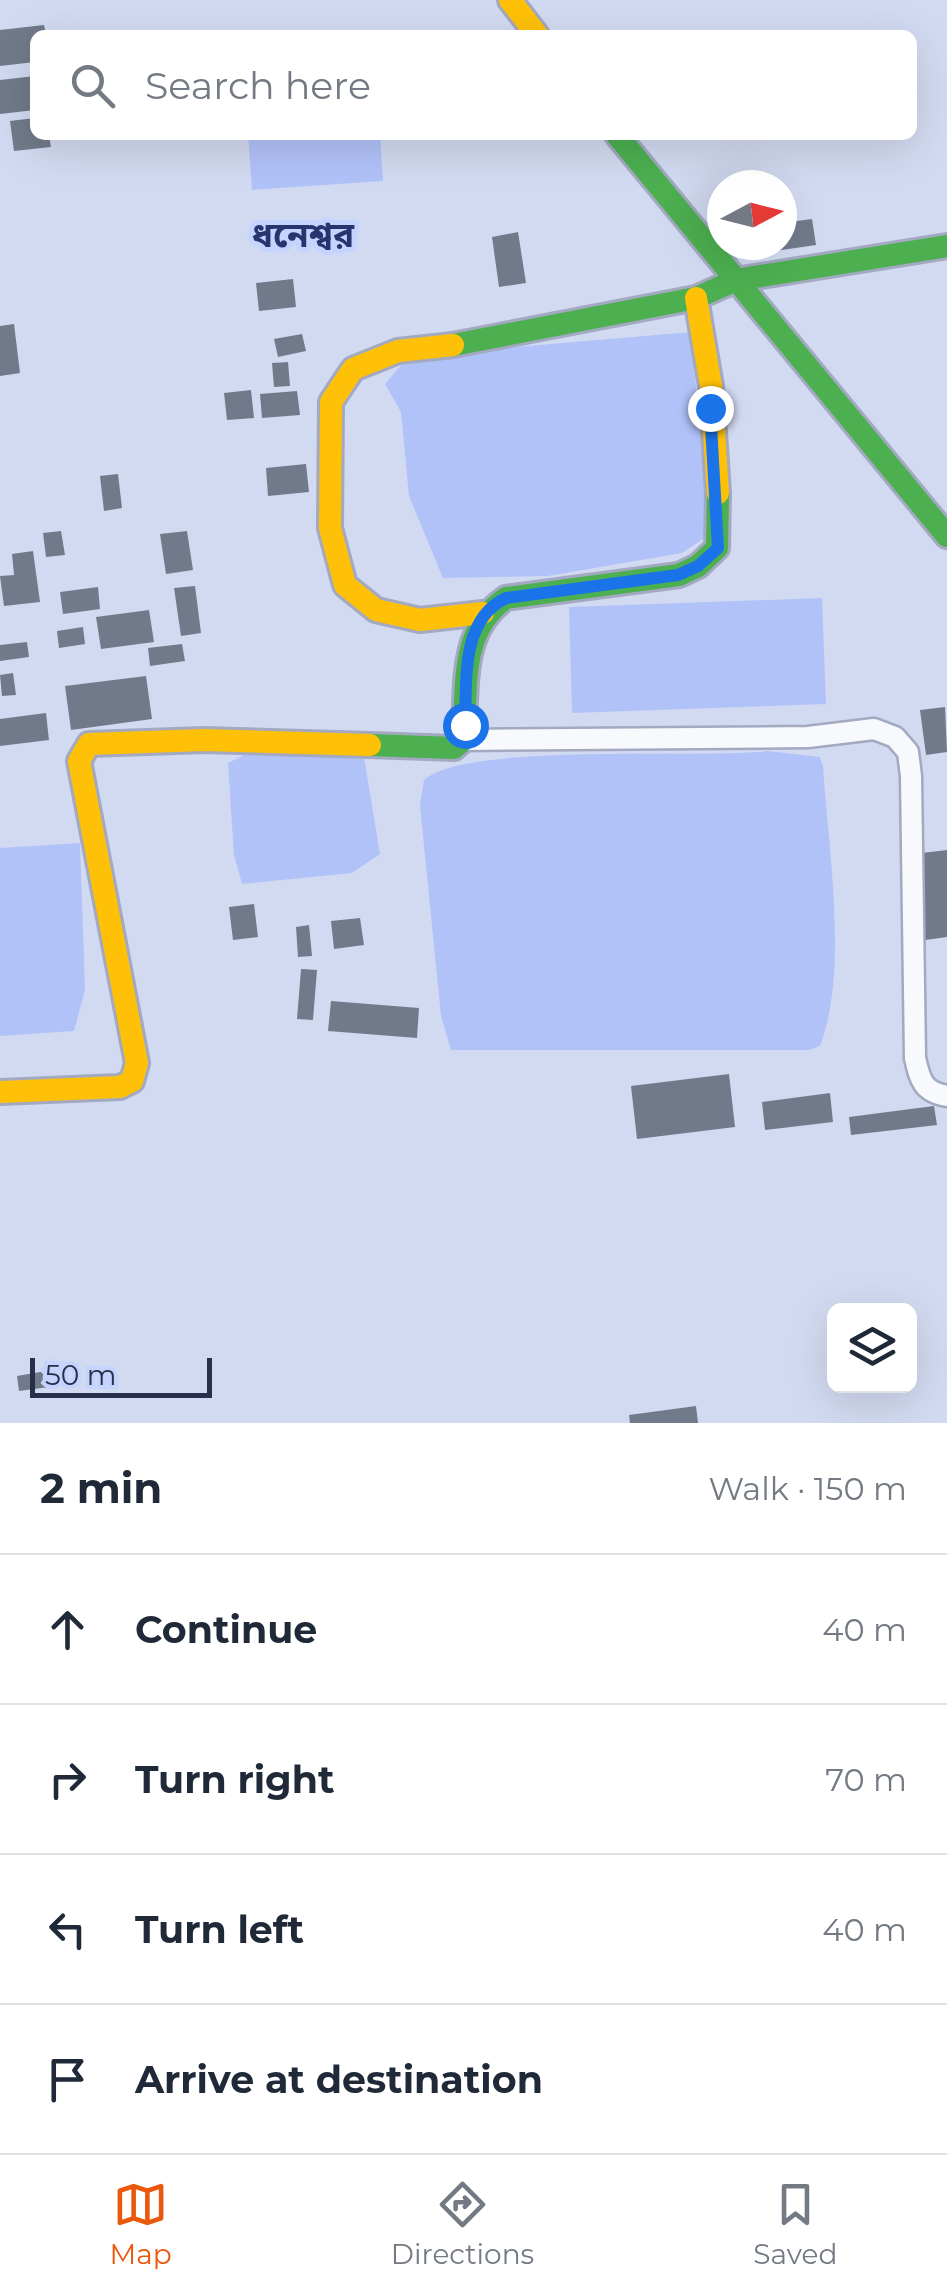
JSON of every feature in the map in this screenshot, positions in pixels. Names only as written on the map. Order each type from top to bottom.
[{"type":"street","points":[[510,0],[533,30]]},
{"type":"street","points":[[621,140],[947,536]]},
{"type":"street","points":[[696,298],[710,408],[718,548],[698,566],[678,575],[506,598],[483,613],[420,620],[376,610],[346,585],[330,528],[327,491],[331,402],[352,369],[398,351],[447,346],[696,298],[736,280],[947,246]]},
{"type":"street","points":[[463,740],[467,663],[483,613]]},
{"type":"street","points":[[0,1092],[120,1087],[132,1080],[137,1063],[86,806],[80,760],[89,744],[204,740],[454,748],[463,740],[808,737],[874,729],[895,737],[908,752],[914,1058],[920,1082],[932,1094],[947,1096]]},
{"type":"water","points":[[248,140],[380,140],[383,181],[252,190]]},
{"type":"water","points":[[691,332],[709,535],[682,553],[548,576],[443,578],[409,496],[401,412],[385,384],[401,365],[516,347]]},
{"type":"water","points":[[822,598],[826,704],[572,713],[569,607]]},
{"type":"water","points":[[768,751],[820,757],[823,766],[835,946],[829,1016],[820,1046],[809,1050],[451,1050],[441,1016],[420,805],[424,780],[448,768],[533,756]]},
{"type":"water","points":[[244,755],[364,757],[380,854],[352,873],[242,884],[234,855],[228,763]]},
{"type":"water","points":[[80,843],[85,990],[74,1031],[0,1036],[0,848]]},
{"type":"building","points":[[44,25],[45,30],[30,30],[30,63],[0,66],[0,30]]},
{"type":"building","points":[[30,77],[30,111],[0,114],[0,80]]},
{"type":"building","points":[[30,119],[30,140],[50,140],[51,147],[14,151],[10,121]]},
{"type":"building","points":[[812,219],[816,245],[797,248],[797,221]]},
{"type":"building","points":[[518,232],[526,283],[499,287],[492,237]]},
{"type":"building","points":[[293,279],[296,307],[259,311],[256,283]]},
{"type":"building","points":[[14,324],[20,373],[0,376],[0,326]]},
{"type":"building","points":[[302,334],[306,351],[278,357],[274,339]]},
{"type":"building","points":[[288,362],[290,386],[274,387],[272,363]]},
{"type":"building","points":[[251,390],[254,418],[227,420],[224,393]]},
{"type":"building","points":[[297,391],[300,415],[262,418],[260,394]]},
{"type":"building","points":[[306,464],[309,492],[268,496],[266,468]]},
{"type":"building","points":[[118,474],[122,508],[104,511],[100,476]]},
{"type":"building","points":[[61,531],[65,555],[46,557],[43,533]]},
{"type":"building","points":[[187,531],[193,570],[166,574],[160,534]]},
{"type":"building","points":[[33,551],[40,602],[4,606],[0,576],[14,575],[12,554]]},
{"type":"building","points":[[195,586],[201,633],[181,636],[174,588]]},
{"type":"building","points":[[98,587],[100,609],[63,614],[60,592]]},
{"type":"building","points":[[149,610],[154,642],[101,649],[96,617]]},
{"type":"building","points":[[83,627],[85,644],[59,648],[57,631]]},
{"type":"building","points":[[27,642],[29,657],[0,661],[0,645]]},
{"type":"building","points":[[182,644],[185,661],[150,666],[148,648]]},
{"type":"building","points":[[13,673],[16,695],[2,696],[0,675]]},
{"type":"building","points":[[146,676],[152,719],[71,730],[65,686]]},
{"type":"building","points":[[945,707],[947,752],[926,755],[920,710]]},
{"type":"building","points":[[46,713],[49,740],[0,746],[0,719]]},
{"type":"building","points":[[947,850],[947,937],[925,940],[914,854]]},
{"type":"building","points":[[254,904],[258,937],[233,940],[229,907]]},
{"type":"building","points":[[360,918],[364,945],[334,949],[331,921]]},
{"type":"building","points":[[309,925],[312,956],[298,957],[296,927]]},
{"type":"building","points":[[301,969],[317,970],[313,1020],[297,1019]]},
{"type":"building","points":[[331,1001],[419,1008],[417,1038],[328,1031]]},
{"type":"building","points":[[729,1074],[735,1127],[637,1139],[631,1086]]},
{"type":"building","points":[[830,1093],[833,1122],[765,1130],[762,1102]]},
{"type":"building","points":[[934,1106],[937,1125],[851,1135],[849,1117]]},
{"type":"building","points":[[46,1371],[49,1387],[19,1391],[17,1376]]},
{"type":"building","points":[[696,1406],[698,1423],[630,1423],[629,1415]]},
{"type":"traffic: fast","points":[[621,140],[947,536]]},
{"type":"traffic: fast","points":[[453,345],[696,298],[736,280],[947,246]]},
{"type":"traffic: fast","points":[[370,745],[454,748],[463,740],[468,662],[480,627],[491,611],[506,598],[679,575],[698,566],[717,548],[718,493]]},
{"type":"traffic: slow","points":[[510,0],[533,30]]},
{"type":"traffic: slow","points":[[696,298],[711,386],[718,493]]},
{"type":"traffic: slow","points":[[453,345],[398,351],[353,369],[331,402],[330,528],[345,585],[376,610],[420,620],[483,613]]},
{"type":"traffic: slow","points":[[0,1092],[120,1087],[132,1081],[137,1063],[79,761],[89,744],[204,740],[370,745]]},
{"type":"district","name":"ধনেশ্বর","points":[[303,234]]},
{"type":"route","points":[[465,725],[467,663],[472,640],[483,613],[492,604],[506,598],[678,575],[698,566],[718,548],[720,524],[710,408]]}]
